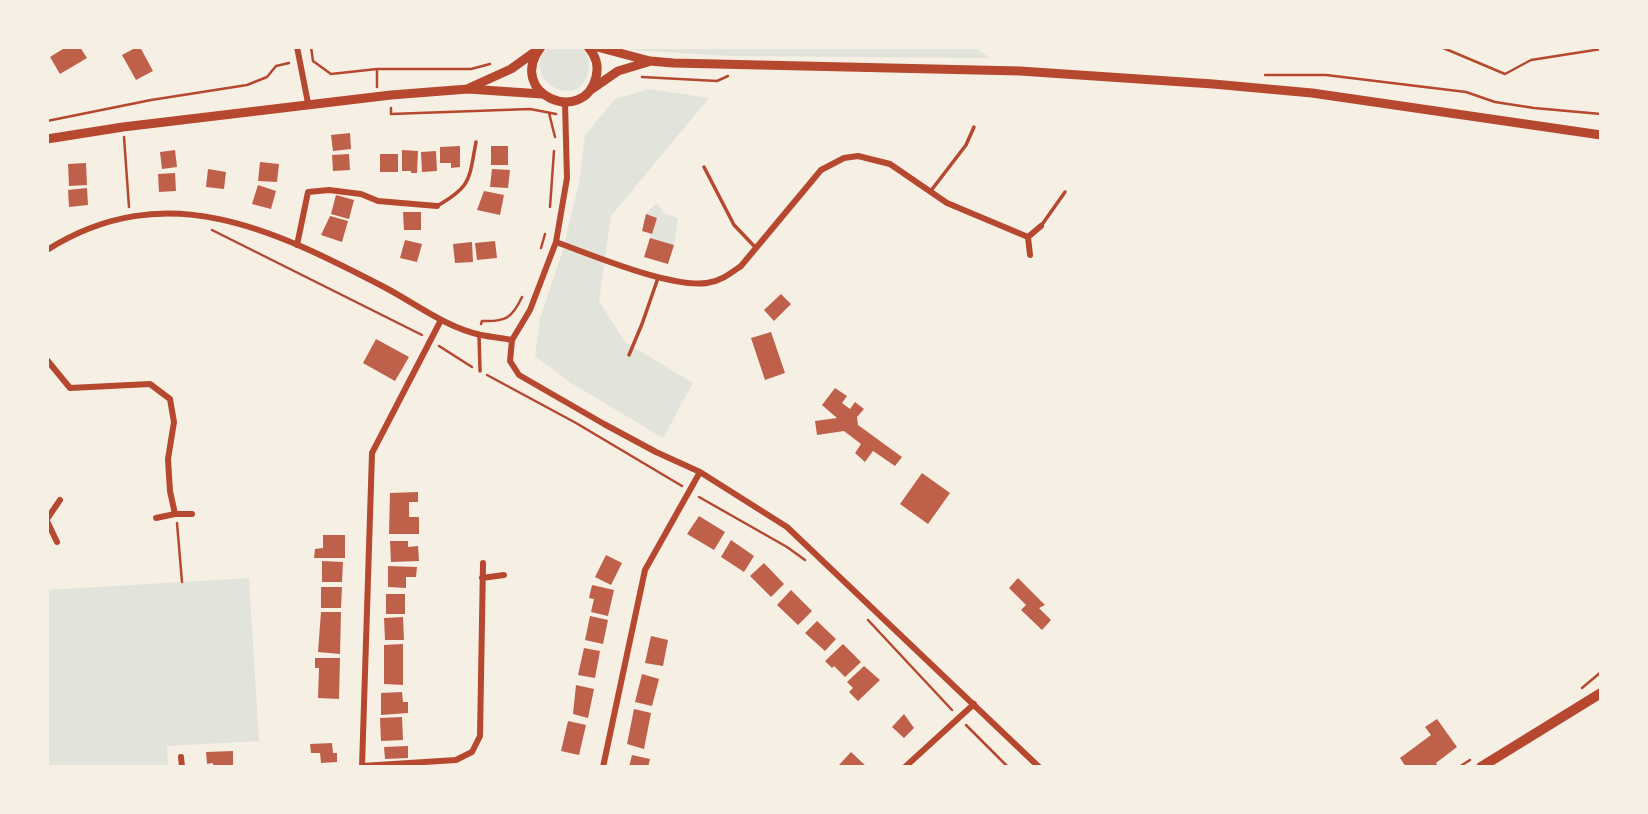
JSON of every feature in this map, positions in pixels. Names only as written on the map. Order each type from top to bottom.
[{"type":"highway","points":[[1481,767],[1601,693]]},
{"type":"main road","points":[[588,47],[596,61],[597,71],[589,92]]},
{"type":"main road","points":[[597,47],[650,61],[748,66],[1020,71],[1213,84],[1312,93],[1601,135]]},
{"type":"main road","points":[[468,89],[511,69],[540,48]]},
{"type":"main road","points":[[540,48],[533,60],[531,72],[542,94]]},
{"type":"main road","points":[[47,139],[308,103],[468,89],[542,94],[565,103],[578,100],[618,71],[650,61]]},
{"type":"street","points":[[297,47],[308,103]]},
{"type":"street","points":[[565,103],[567,178],[556,242],[530,310],[512,340],[510,362],[519,375],[625,436],[700,472],[787,527],[1039,767]]},
{"type":"street","points":[[556,242],[629,268],[693,284],[710,283],[741,266],[821,170],[844,158],[858,156],[890,164],[963,211],[1028,237]]},
{"type":"street","points":[[297,245],[308,192],[350,192],[378,201],[437,206]]},
{"type":"street","points":[[47,250],[94,225],[130,216],[184,214],[219,219],[297,245],[340,265],[441,320],[479,335],[512,340]]},
{"type":"street","points":[[1028,237],[1041,226]]},
{"type":"street","points":[[1028,237],[1030,255]]},
{"type":"street","points":[[441,320],[372,453],[362,766],[456,760],[471,752],[480,736],[483,563]]},
{"type":"street","points":[[47,360],[69,388],[150,384],[170,400],[174,422],[168,459],[175,514]]},
{"type":"street","points":[[603,767],[645,570],[700,472]]},
{"type":"street","points":[[57,542],[47,520],[60,500]]},
{"type":"street","points":[[156,518],[192,514]]},
{"type":"street","points":[[482,578],[504,575]]},
{"type":"street","points":[[905,767],[974,704]]},
{"type":"street","points":[[181,757],[182,767]]},
{"type":"lane","points":[[930,191],[966,145],[974,127]]},
{"type":"lane","points":[[437,206],[458,194],[469,180],[476,142]]},
{"type":"lane","points":[[704,167],[734,225],[756,248]]},
{"type":"lane","points":[[1041,226],[1065,192]]},
{"type":"lane","points":[[629,355],[658,275]]},
{"type":"lane","points":[[479,335],[480,371]]},
{"type":"path","points":[[311,47],[313,61],[331,74],[377,69],[471,68],[492,64]]},
{"type":"path","points":[[1441,47],[1505,74],[1531,60],[1601,49]]},
{"type":"path","points":[[47,121],[151,100],[247,86],[267,77],[276,66],[300,61]]},
{"type":"path","points":[[641,77],[717,82],[748,66]]},
{"type":"path","points":[[391,114],[530,109],[549,113],[555,138]]},
{"type":"path","points":[[123,127],[130,216]]},
{"type":"path","points":[[548,218],[554,181],[554,149]]},
{"type":"path","points":[[206,228],[430,340],[450,355],[576,423],[788,547],[808,563]]},
{"type":"path","points":[[539,253],[546,231]]},
{"type":"path","points":[[479,335],[482,321],[500,321],[515,312],[526,288]]},
{"type":"path","points":[[175,514],[181,582]]},
{"type":"path","points":[[868,621],[1008,767]]},
{"type":"path","points":[[1574,696],[1601,672]]},
{"type":"shaded area","points":[[548,47],[581,47],[589,66],[582,85],[563,91],[553,87],[545,79],[540,70],[541,59]]},
{"type":"shaded area","points":[[623,47],[974,47],[990,58],[727,56],[633,50]]},
{"type":"shaded area","points":[[649,89],[709,98],[611,216],[599,301],[625,342],[693,383],[663,438],[571,383],[535,356],[540,319],[562,253],[579,183],[585,135],[615,99]]},
{"type":"shaded area","points":[[657,203],[664,213],[678,218],[674,245],[650,238],[657,218],[645,214]]},
{"type":"shaded area","points":[[249,578],[259,741],[167,746],[168,767],[47,767],[47,590]]},
{"type":"building","points":[[66,47],[80,47],[87,58],[60,74],[50,57]]},
{"type":"building","points":[[140,47],[153,71],[136,80],[122,55]]},
{"type":"building","points":[[350,133],[351,149],[333,151],[331,135]]},
{"type":"building","points":[[460,146],[460,167],[451,168],[451,163],[440,163],[440,147]]},
{"type":"building","points":[[491,146],[508,146],[508,165],[491,165]]},
{"type":"building","points":[[175,150],[177,167],[162,169],[160,152]]},
{"type":"building","points":[[402,150],[418,151],[417,173],[402,171]]},
{"type":"building","points":[[436,151],[437,171],[422,172],[421,152]]},
{"type":"building","points":[[349,154],[350,170],[333,171],[332,155]]},
{"type":"building","points":[[380,154],[398,154],[398,172],[380,172]]},
{"type":"building","points":[[260,162],[279,164],[277,182],[258,181]]},
{"type":"building","points":[[86,163],[87,185],[69,186],[68,164]]},
{"type":"building","points":[[208,169],[226,172],[224,189],[206,187]]},
{"type":"building","points":[[492,169],[510,170],[508,188],[490,187]]},
{"type":"building","points":[[175,173],[176,191],[159,192],[158,174]]},
{"type":"building","points":[[258,185],[276,191],[271,209],[252,204]]},
{"type":"building","points":[[87,188],[88,205],[69,207],[68,190]]},
{"type":"building","points":[[484,191],[504,195],[500,215],[477,210]]},
{"type":"building","points":[[336,195],[354,200],[349,219],[331,214]]},
{"type":"building","points":[[403,212],[421,212],[421,230],[404,230]]},
{"type":"building","points":[[646,214],[657,218],[652,234],[642,231]]},
{"type":"building","points":[[330,216],[348,221],[342,242],[321,235]]},
{"type":"building","points":[[650,238],[674,245],[668,264],[644,257]]},
{"type":"building","points":[[405,240],[422,244],[417,262],[400,258]]},
{"type":"building","points":[[495,241],[497,258],[477,260],[475,243]]},
{"type":"building","points":[[472,242],[473,262],[455,263],[453,244]]},
{"type":"building","points":[[781,294],[791,304],[774,321],[764,310]]},
{"type":"building","points":[[771,332],[785,373],[765,380],[751,338]]},
{"type":"building","points":[[376,339],[409,357],[395,381],[363,363]]},
{"type":"building","points":[[835,388],[847,396],[842,403],[850,409],[855,402],[864,409],[857,417],[858,425],[902,457],[895,466],[873,451],[865,462],[855,453],[861,444],[844,431],[817,435],[815,421],[837,418],[822,405]]},
{"type":"building","points":[[922,473],[950,493],[928,524],[900,504]]},
{"type":"building","points":[[418,492],[418,502],[409,502],[409,517],[419,517],[419,534],[389,534],[390,493]]},
{"type":"building","points":[[699,516],[725,532],[714,550],[687,534]]},
{"type":"building","points":[[323,535],[345,535],[345,558],[314,558],[315,549],[323,548]]},
{"type":"building","points":[[731,540],[754,556],[744,572],[721,557]]},
{"type":"building","points":[[390,541],[408,541],[408,547],[418,546],[419,561],[391,562]]},
{"type":"building","points":[[606,555],[622,563],[611,585],[595,577]]},
{"type":"building","points":[[322,561],[343,562],[342,582],[322,582]]},
{"type":"building","points":[[764,563],[784,584],[771,597],[750,576]]},
{"type":"building","points":[[388,566],[417,567],[416,577],[406,577],[406,588],[388,587]]},
{"type":"building","points":[[1018,578],[1045,605],[1039,608],[1051,620],[1042,630],[1021,610],[1026,605],[1009,588]]},
{"type":"building","points":[[592,585],[614,590],[608,616],[591,612],[594,599],[589,598]]},
{"type":"building","points":[[321,587],[342,587],[341,608],[321,608]]},
{"type":"building","points":[[791,590],[812,611],[798,625],[777,605]]},
{"type":"building","points":[[386,594],[405,594],[405,614],[386,614]]},
{"type":"building","points":[[321,612],[341,612],[340,654],[318,652]]},
{"type":"building","points":[[590,616],[608,620],[603,644],[585,640]]},
{"type":"building","points":[[403,617],[404,640],[385,640],[384,618]]},
{"type":"building","points":[[817,621],[836,639],[825,651],[805,633]]},
{"type":"building","points":[[651,636],[668,640],[663,666],[645,663]]},
{"type":"building","points":[[403,644],[403,685],[384,684],[384,645]]},
{"type":"building","points":[[843,644],[861,662],[845,677],[825,661]]},
{"type":"building","points":[[584,648],[600,651],[595,678],[578,675]]},
{"type":"building","points":[[315,658],[340,658],[339,699],[318,698],[319,668],[315,668]]},
{"type":"building","points":[[864,666],[880,680],[858,701],[849,692],[853,688],[847,682]]},
{"type":"building","points":[[642,674],[659,679],[652,706],[635,702]]},
{"type":"building","points":[[576,685],[594,689],[588,718],[573,714]]},
{"type":"building","points":[[402,692],[403,702],[408,702],[408,713],[381,715],[381,693]]},
{"type":"building","points":[[634,709],[651,713],[644,749],[627,744]]},
{"type":"building","points":[[904,714],[914,728],[904,738],[892,727]]},
{"type":"building","points":[[402,717],[403,740],[381,741],[380,718]]},
{"type":"building","points":[[1437,719],[1457,747],[1436,763],[1438,767],[1406,767],[1400,758],[1431,735],[1425,727]]},
{"type":"building","points":[[568,721],[586,725],[579,755],[561,751]]},
{"type":"building","points":[[332,743],[333,753],[337,753],[337,762],[321,763],[320,753],[311,753],[310,744]]},
{"type":"building","points":[[408,746],[408,758],[385,759],[384,747]]},
{"type":"building","points":[[233,751],[233,767],[213,767],[213,763],[207,764],[206,752]]},
{"type":"building","points":[[851,752],[867,767],[839,765]]},
{"type":"building","points":[[632,755],[650,759],[648,767],[629,767]]}]
